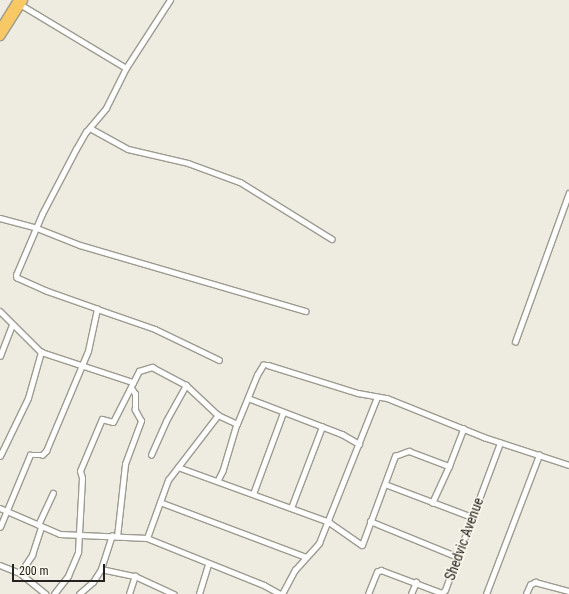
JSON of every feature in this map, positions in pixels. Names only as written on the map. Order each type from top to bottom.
[{"type":"highway","points":[[0,27],[19,2]]},
{"type":"highway","points":[[0,36],[19,2]]},
{"type":"street","points":[[170,0],[126,68],[106,108],[90,128],[54,190],[16,275],[17,278],[155,329],[219,360]]},
{"type":"street","points":[[19,2],[126,68]]},
{"type":"street","points":[[90,128],[128,149],[188,162],[240,182],[332,239]]},
{"type":"street","points":[[515,342],[569,193]]},
{"type":"street","points":[[0,218],[37,228],[80,245],[306,311]]},
{"type":"street","points":[[0,527],[30,455],[42,455],[46,451],[83,364],[98,309]]},
{"type":"street","points":[[0,311],[12,325],[41,352],[83,364],[133,382]]},
{"type":"street","points":[[0,356],[12,325]]},
{"type":"street","points":[[0,456],[28,398],[41,352]]},
{"type":"street","points":[[218,481],[223,471],[237,424],[263,365],[290,371],[376,397],[387,398],[411,406],[463,429],[500,443],[569,465]]},
{"type":"street","points":[[54,594],[68,576],[78,552],[82,478],[80,471],[102,419],[113,422],[139,371],[152,367],[186,385],[218,415],[237,424]]},
{"type":"street","points":[[151,455],[166,421],[186,385]]},
{"type":"street","points":[[79,594],[93,582],[102,569],[115,536],[125,464],[141,421],[135,410],[135,394],[131,388]]},
{"type":"street","points":[[0,508],[60,534],[147,538],[208,564],[264,585],[281,594],[295,570],[319,543],[359,444],[376,397]]},
{"type":"street","points":[[248,398],[322,427],[359,444]]},
{"type":"street","points":[[253,494],[283,412]]},
{"type":"street","points":[[147,538],[163,490],[178,467],[218,415]]},
{"type":"street","points":[[291,508],[322,427]]},
{"type":"street","points":[[432,503],[449,466],[463,429]]},
{"type":"street","name":"Shedvic Avenue","points":[[368,594],[377,572],[381,570],[442,593],[448,585],[500,443]]},
{"type":"street","points":[[178,467],[328,522],[362,545],[396,456],[402,452],[409,451],[449,466]]},
{"type":"street","points":[[486,594],[539,455]]},
{"type":"street","points":[[385,484],[472,517]]},
{"type":"street","points":[[20,573],[32,555],[39,526],[53,493]]},
{"type":"street","points":[[160,502],[306,557]]},
{"type":"street","points":[[370,521],[458,557]]},
{"type":"street","points":[[199,594],[208,564]]},
{"type":"street","points":[[0,565],[20,573],[46,594]]},
{"type":"street","points":[[102,569],[135,576],[161,592],[174,594]]},
{"type":"street","points":[[129,594],[135,576]]},
{"type":"street","points":[[411,594],[416,582]]},
{"type":"street","points":[[526,594],[530,584],[535,582],[569,591]]}]
